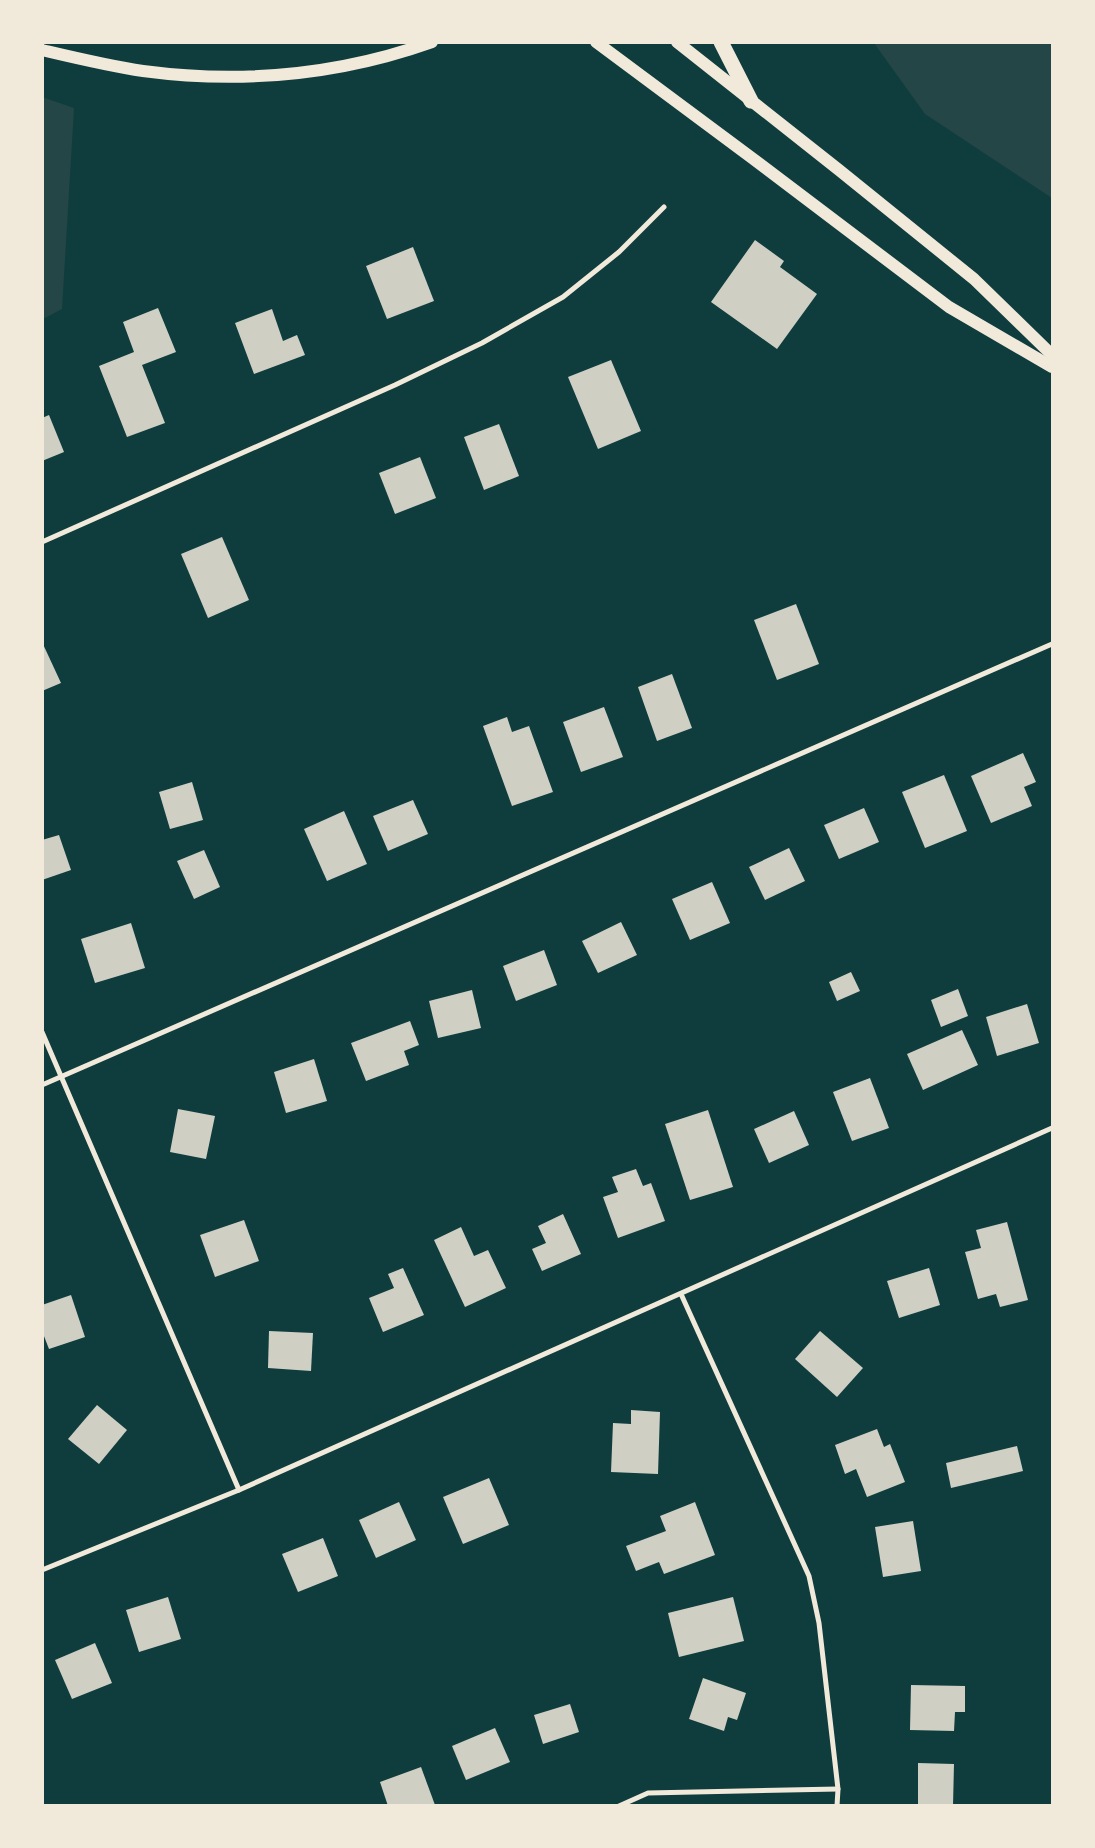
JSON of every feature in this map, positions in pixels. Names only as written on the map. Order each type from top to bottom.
[{"type":"highway","points":[[720,42],[751,101]]},
{"type":"main road","points":[[42,50],[143,70],[210,76],[263,77],[344,66],[406,52],[432,42]]},
{"type":"main road","points":[[596,42],[949,307],[1052,368]]},
{"type":"main road","points":[[677,42],[974,279],[1052,355]]},
{"type":"street","points":[[42,542],[386,389],[482,343],[563,297],[619,252],[664,207]]},
{"type":"street","points":[[42,1085],[1052,644]]},
{"type":"street","points":[[42,1032],[239,1490]]},
{"type":"street","points":[[42,1570],[239,1490],[1052,1128]]},
{"type":"street","points":[[680,1294],[809,1576],[819,1623],[838,1789],[837,1806]]},
{"type":"street","points":[[619,1806],[648,1793],[838,1789]]},
{"type":"shaded area","points":[[874,43],[1052,43],[1052,198],[925,114]]},
{"type":"shaded area","points":[[42,97],[74,108],[62,309],[43,319]]},
{"type":"building","points":[[755,240],[784,261],[780,267],[817,294],[777,349],[711,302]]},
{"type":"building","points":[[413,247],[434,301],[387,319],[366,266]]},
{"type":"building","points":[[158,308],[176,352],[142,365],[165,423],[127,437],[99,366],[134,352],[123,322]]},
{"type":"building","points":[[272,309],[283,341],[297,335],[305,355],[254,374],[235,323]]},
{"type":"building","points":[[611,360],[641,431],[598,449],[568,377]]},
{"type":"building","points":[[49,415],[64,452],[42,461],[42,418]]},
{"type":"building","points":[[499,424],[519,476],[484,490],[464,437]]},
{"type":"building","points":[[420,457],[436,498],[395,514],[379,473]]},
{"type":"building","points":[[222,537],[249,600],[208,618],[181,554]]},
{"type":"building","points":[[796,604],[819,664],[777,680],[754,620]]},
{"type":"building","points":[[42,642],[61,683],[42,691]]},
{"type":"building","points":[[672,674],[692,728],[657,741],[638,687]]},
{"type":"building","points":[[604,707],[623,757],[581,772],[563,722]]},
{"type":"building","points":[[507,717],[512,732],[529,726],[553,792],[512,806],[483,726]]},
{"type":"building","points":[[1023,753],[1036,782],[1024,787],[1032,806],[991,823],[971,776]]},
{"type":"building","points":[[944,775],[967,831],[925,848],[902,792]]},
{"type":"building","points":[[192,782],[203,820],[170,829],[159,792]]},
{"type":"building","points":[[413,800],[428,834],[388,851],[373,816]]},
{"type":"building","points":[[864,808],[879,842],[839,859],[824,825]]},
{"type":"building","points":[[344,811],[367,864],[327,881],[304,829]]},
{"type":"building","points":[[59,835],[71,870],[42,880],[42,840]]},
{"type":"building","points":[[789,848],[805,881],[765,900],[749,867]]},
{"type":"building","points":[[204,850],[220,887],[194,899],[177,861]]},
{"type":"building","points":[[712,882],[730,923],[690,940],[672,899]]},
{"type":"building","points":[[621,922],[637,955],[598,973],[582,941]]},
{"type":"building","points":[[131,923],[145,968],[95,983],[81,939]]},
{"type":"building","points":[[544,950],[557,985],[516,1001],[503,966]]},
{"type":"building","points":[[851,972],[860,991],[837,1001],[829,982]]},
{"type":"building","points":[[958,989],[968,1016],[941,1027],[931,1000]]},
{"type":"building","points":[[472,990],[481,1028],[438,1038],[429,1001]]},
{"type":"building","points":[[1027,1004],[1039,1043],[997,1056],[986,1017]]},
{"type":"building","points":[[410,1021],[419,1045],[404,1051],[409,1065],[366,1081],[351,1043]]},
{"type":"building","points":[[962,1030],[978,1065],[923,1090],[907,1054]]},
{"type":"building","points":[[314,1059],[327,1101],[286,1113],[274,1072]]},
{"type":"building","points":[[870,1078],[889,1128],[852,1141],[833,1092]]},
{"type":"building","points":[[178,1109],[215,1116],[206,1159],[170,1152]]},
{"type":"building","points":[[708,1110],[733,1187],[690,1200],[665,1124]]},
{"type":"building","points":[[794,1111],[809,1145],[769,1163],[754,1129]]},
{"type":"building","points":[[636,1169],[643,1186],[651,1183],[665,1221],[618,1238],[603,1197],[618,1192],[612,1177]]},
{"type":"building","points":[[563,1214],[581,1254],[542,1271],[532,1249],[546,1243],[538,1226]]},
{"type":"building","points":[[244,1220],[259,1261],[215,1277],[200,1235]]},
{"type":"building","points":[[1007,1222],[1028,1300],[1000,1307],[996,1294],[978,1299],[965,1252],[981,1248],[976,1230]]},
{"type":"building","points":[[461,1227],[474,1256],[488,1250],[506,1288],[465,1307],[434,1240]]},
{"type":"building","points":[[403,1268],[424,1315],[383,1332],[369,1298],[394,1288],[388,1274]]},
{"type":"building","points":[[929,1268],[940,1305],[899,1318],[887,1281]]},
{"type":"building","points":[[71,1295],[85,1337],[49,1349],[42,1331],[42,1305]]},
{"type":"building","points":[[269,1331],[313,1333],[311,1371],[268,1368]]},
{"type":"building","points":[[820,1331],[863,1368],[837,1397],[795,1359]]},
{"type":"building","points":[[97,1405],[127,1430],[99,1464],[68,1439]]},
{"type":"building","points":[[631,1410],[660,1412],[658,1474],[611,1472],[613,1423],[631,1424]]},
{"type":"building","points":[[877,1429],[884,1447],[890,1444],[905,1482],[867,1497],[856,1469],[845,1474],[835,1445]]},
{"type":"building","points":[[1017,1446],[1023,1471],[951,1488],[946,1463]]},
{"type":"building","points":[[489,1478],[509,1525],[463,1544],[443,1497]]},
{"type":"building","points":[[399,1502],[416,1540],[376,1558],[359,1520]]},
{"type":"building","points":[[695,1502],[715,1555],[664,1574],[659,1562],[636,1571],[626,1546],[666,1531],[660,1516]]},
{"type":"building","points":[[913,1521],[921,1571],[883,1577],[875,1527]]},
{"type":"building","points":[[323,1538],[338,1576],[298,1592],[282,1554]]},
{"type":"building","points":[[168,1597],[181,1639],[139,1652],[126,1610]]},
{"type":"building","points":[[733,1597],[744,1641],[679,1657],[668,1613]]},
{"type":"building","points":[[95,1643],[112,1683],[72,1699],[55,1660]]},
{"type":"building","points":[[703,1678],[746,1693],[737,1720],[728,1717],[724,1731],[689,1719]]},
{"type":"building","points":[[911,1685],[965,1686],[965,1712],[955,1712],[954,1731],[910,1730]]},
{"type":"building","points":[[570,1704],[579,1732],[543,1744],[534,1715]]},
{"type":"building","points":[[495,1728],[510,1762],[466,1780],[452,1746]]},
{"type":"building","points":[[918,1763],[954,1764],[953,1806],[918,1806]]},
{"type":"building","points":[[421,1767],[435,1805],[388,1806],[380,1782]]}]
